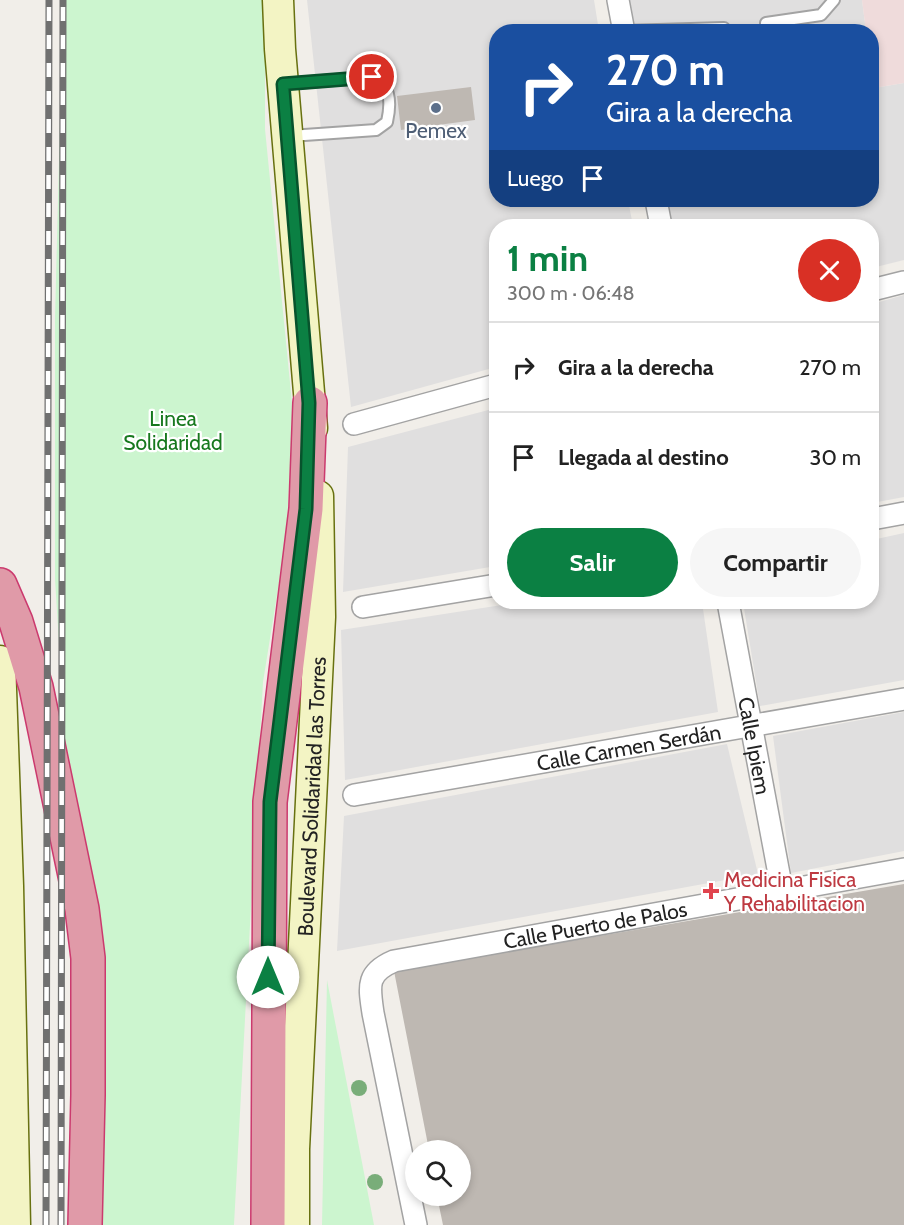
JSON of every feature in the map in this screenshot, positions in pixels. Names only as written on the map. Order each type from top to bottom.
[{"type":"highway","name":"Boulevard Solidaridad las Torres","points":[[268,1225],[270,802],[306,509],[309,403]]},
{"type":"highway","points":[[0,585],[16,622],[36,687],[82,909],[88,969],[85,1225]]},
{"type":"main road","name":"Boulevard Solidaridad las Torres","points":[[278,0],[287,136],[318,503],[320,617],[294,1149],[294,1225]]},
{"type":"main road","points":[[0,661],[7,1126],[15,1225]]},
{"type":"street","points":[[618,0],[623,24]]},
{"type":"street","points":[[879,288],[904,282]]},
{"type":"street","points":[[354,424],[489,388]]},
{"type":"street","points":[[879,518],[904,513]]},
{"type":"street","points":[[363,607],[489,586]]},
{"type":"street","name":"Calle Ipiem","points":[[729,609],[782,890]]},
{"type":"street","name":"Calle Carmen Serdán","points":[[354,795],[904,699]]},
{"type":"street","name":"Calle Puerto de Palos","points":[[416,1225],[370,992],[373,977],[380,967],[394,961],[904,868]]},
{"type":"lane","points":[[766,23],[821,15],[834,0]]},
{"type":"lane","points":[[283,84],[372,77],[383,82],[388,90],[390,108],[387,122],[376,130],[287,136]]},
{"type":"shaded area","points":[[307,0],[594,0],[598,24],[489,24],[489,207],[629,207],[632,219],[489,219],[489,369],[351,407]]},
{"type":"shaded area","points":[[628,0],[862,0],[865,24],[633,24]]},
{"type":"shaded area","points":[[862,0],[904,0],[904,83],[879,87],[879,24],[865,24]]},
{"type":"shaded area","points":[[904,83],[904,260],[879,266],[879,219],[669,219],[666,207],[879,207],[879,87]]},
{"type":"shaded area","points":[[904,295],[904,497],[879,502],[879,302]]},
{"type":"shaded area","points":[[489,410],[489,567],[343,592],[348,447]]},
{"type":"shaded area","points":[[904,533],[904,680],[760,706],[744,609],[879,609],[879,538]]},
{"type":"shaded area","points":[[489,607],[489,609],[703,609],[718,712],[345,780],[341,630]]},
{"type":"shaded area","points":[[904,712],[904,851],[791,873],[773,736]]},
{"type":"shaded area","points":[[727,744],[758,874],[337,951],[344,816]]},
{"type":"green space","name":"Linea Solidaridad","points":[[63,0],[265,0],[265,129],[293,413],[286,539],[263,682],[234,1225],[95,1225],[55,579],[55,319]]},
{"type":"green space","points":[[327,980],[374,1225],[322,1225]]},
{"type":"building","name":"Pemex","points":[[471,87],[475,120],[401,130],[397,96]]},
{"type":"building","points":[[904,884],[904,1225],[443,1225],[439,1206],[471,1206],[471,1140],[427,1140],[394,971]]},
{"type":"railway","points":[[46,1225],[49,0]]},
{"type":"railway","points":[[61,1225],[63,0]]},
{"type":"place","name":"Pemex","points":[[436,108]]},
{"type":"place","name":"Medicina Fisica Y Rehabilitacion","points":[[711,891]]},
{"type":"route","points":[[268,977],[270,802],[306,509],[309,403],[283,84],[372,77]]}]
